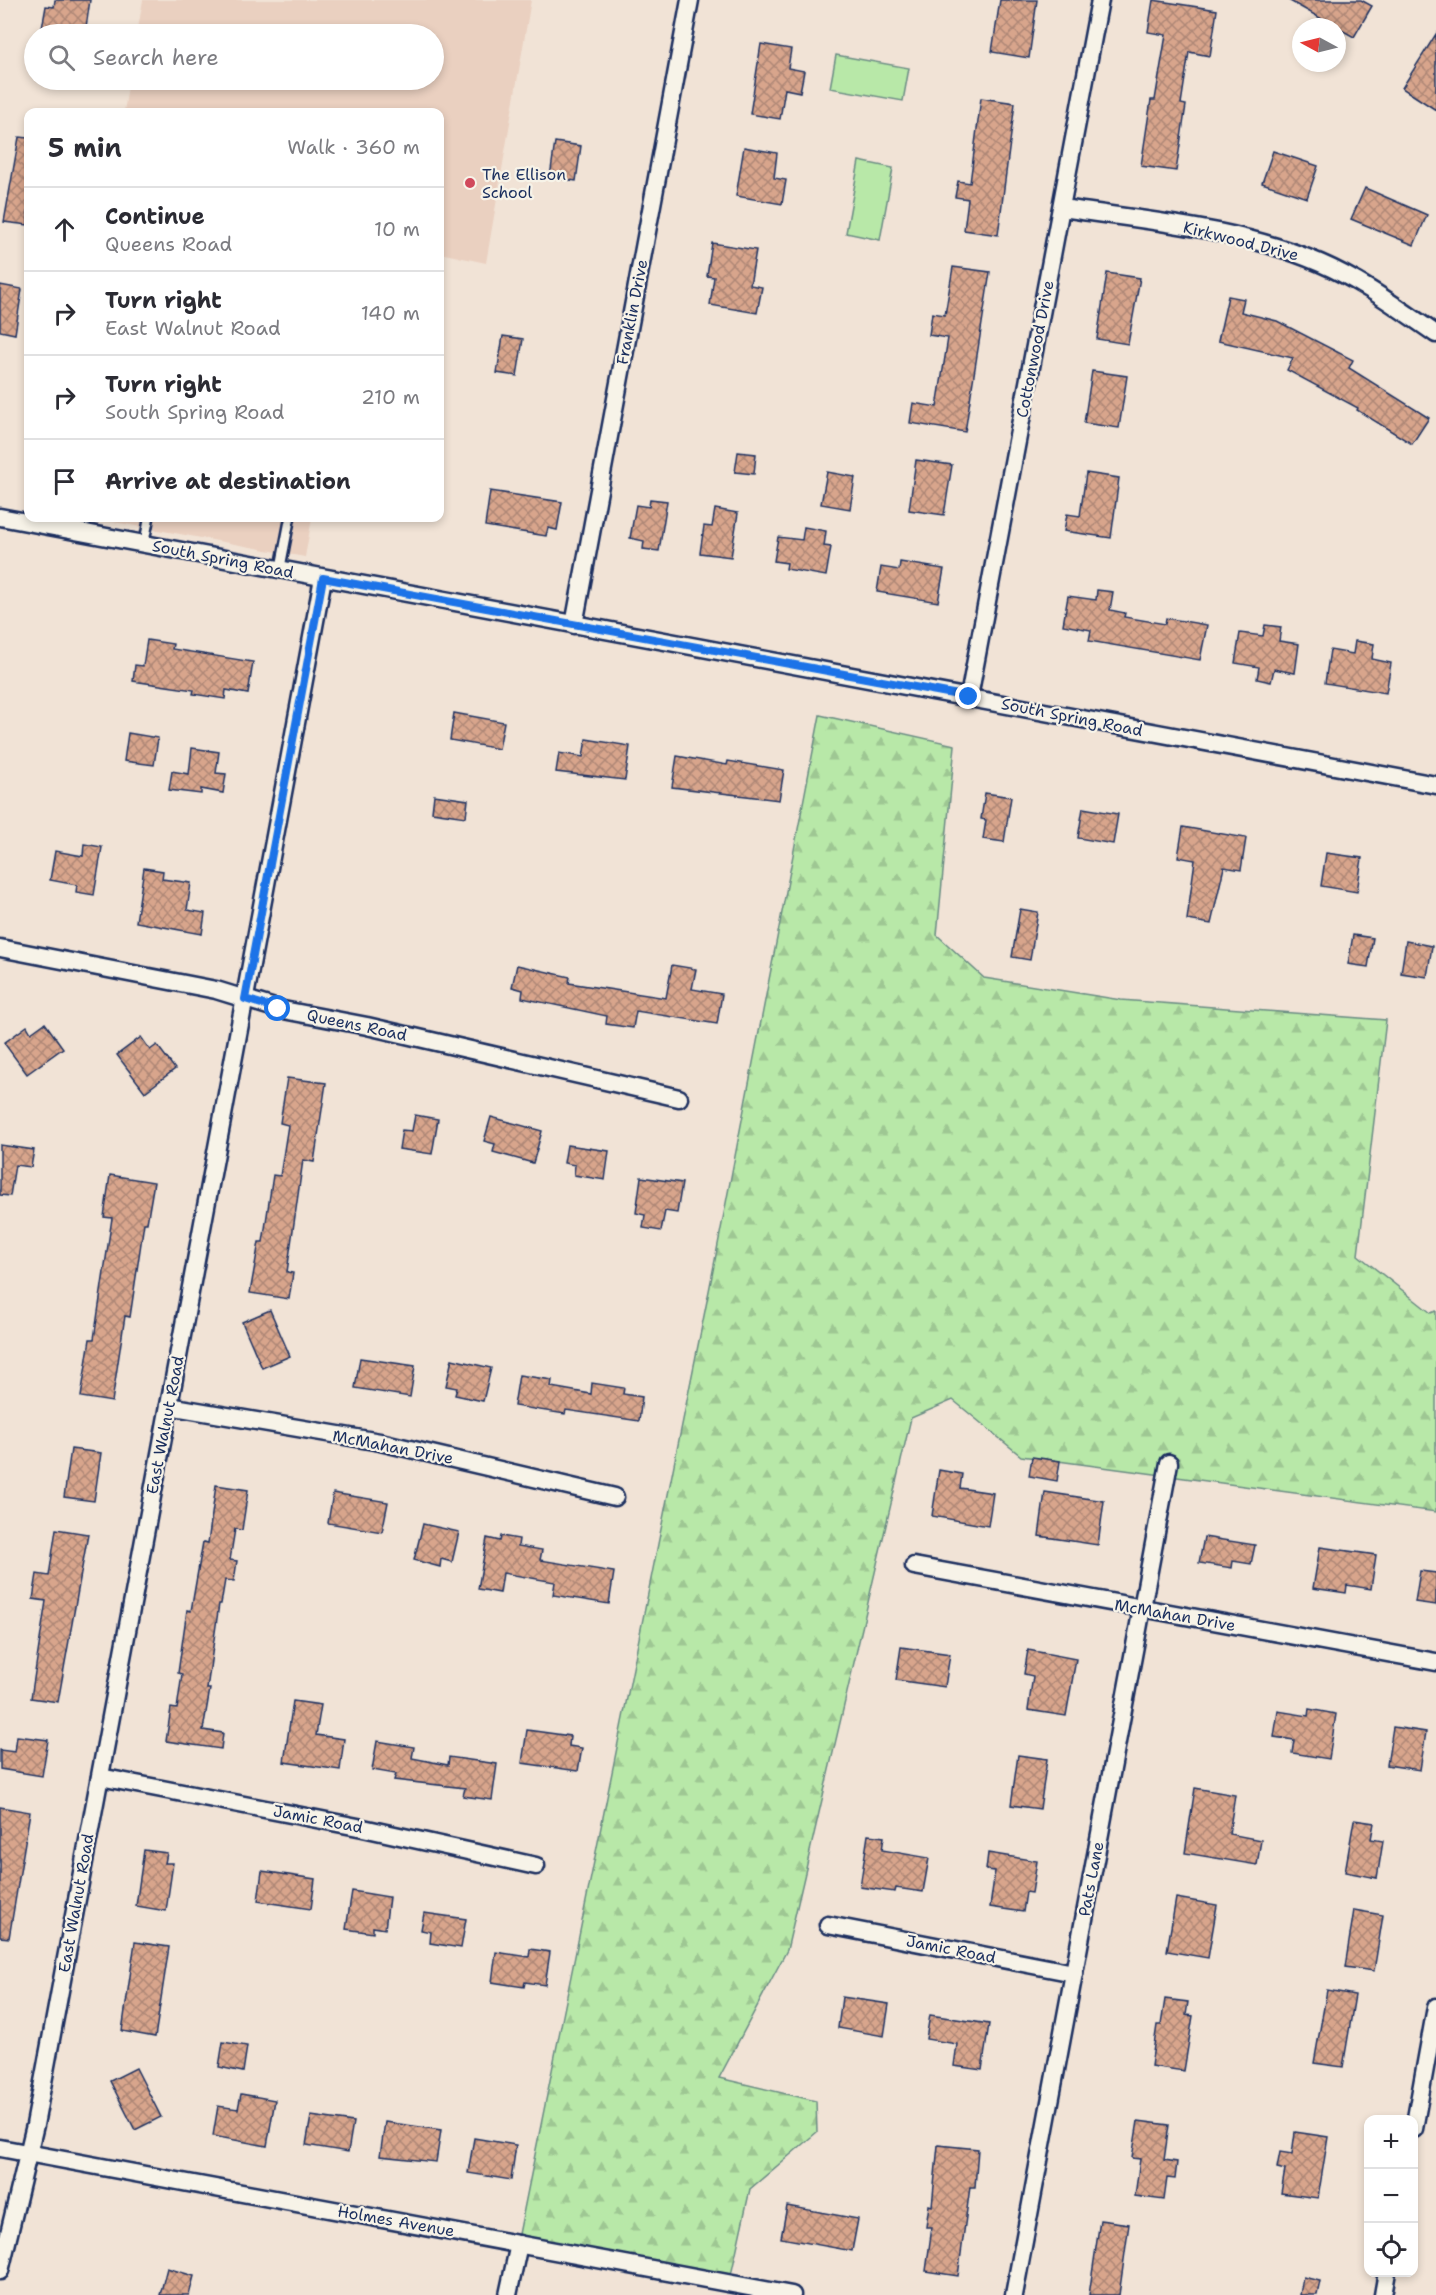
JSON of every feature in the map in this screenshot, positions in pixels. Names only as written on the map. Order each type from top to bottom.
[{"type":"street","name":"Franklin Drive","points":[[574,625],[690,0]]},
{"type":"street","name":"Cottonwood Drive","points":[[969,697],[1100,0]]},
{"type":"street","name":"Kirkwood Drive","points":[[1062,208],[1194,228],[1292,252],[1322,264],[1387,298],[1436,334]]},
{"type":"street","name":"South Spring Road","points":[[0,517],[24,522]]},
{"type":"street","name":"South Spring Road","points":[[27,522],[1436,785]]},
{"type":"street","name":"East Walnut Road","points":[[0,2271],[29,2154],[323,578]]},
{"type":"street","name":"Queens Road","points":[[0,948],[216,990],[278,1009],[378,1028],[679,1098]]},
{"type":"street","name":"McMahan Drive","points":[[169,1406],[380,1442],[615,1497]]},
{"type":"street","name":"Pats Lane","points":[[1014,2295],[1169,1463]]},
{"type":"street","name":"McMahan Drive","points":[[914,1566],[1436,1662]]},
{"type":"street","name":"Jamic Road","points":[[100,1777],[363,1828],[536,1866]]},
{"type":"street","name":"Jamic Road","points":[[828,1925],[1074,1973]]},
{"type":"street","points":[[1416,2115],[1436,2007]]},
{"type":"street","name":"Holmes Avenue","points":[[0,2148],[792,2295]]},
{"type":"street","points":[[508,2295],[519,2244]]},
{"type":"street","points":[[1383,2295],[1386,2277]]},
{"type":"lane","points":[[144,544],[148,522]]},
{"type":"lane","points":[[280,570],[289,522]]},
{"type":"shaded area","name":"The Ellison School","points":[[143,0],[531,0],[486,263],[444,254],[444,108],[125,108],[127,90],[444,90],[444,24],[139,24]]},
{"type":"shaded area","points":[[114,522],[311,522],[305,557]]},
{"type":"green space","points":[[836,55],[909,68],[903,101],[830,88]]},
{"type":"green space","points":[[859,161],[893,168],[880,240],[846,233]]},
{"type":"green space","points":[[820,715],[955,745],[937,935],[984,978],[1121,1000],[1386,1020],[1358,1255],[1431,1313],[1436,1311],[1436,1512],[1021,1456],[953,1400],[911,1418],[787,1950],[719,2078],[816,2101],[817,2132],[750,2189],[728,2289],[516,2249],[710,1286]]},
{"type":"building","points":[[55,0],[90,0],[86,24],[43,24],[46,6],[54,7]]},
{"type":"building","points":[[1000,0],[1037,0],[1029,58],[992,52]]},
{"type":"building","points":[[1153,0],[1217,10],[1210,56],[1189,52],[1181,104],[1186,105],[1176,171],[1141,166],[1151,100],[1155,100],[1166,35],[1148,32]]},
{"type":"building","points":[[1288,0],[1361,0],[1372,6],[1354,37],[1346,33],[1346,18],[1320,18]]},
{"type":"building","points":[[1436,34],[1436,110],[1402,88]]},
{"type":"building","points":[[761,44],[791,49],[788,68],[804,71],[800,92],[785,89],[780,119],[750,114]]},
{"type":"building","points":[[981,98],[1015,103],[998,235],[964,230],[968,199],[955,197],[958,181],[970,183]]},
{"type":"building","points":[[19,137],[24,138],[24,224],[4,222]]},
{"type":"building","points":[[555,142],[581,146],[576,181],[550,177]]},
{"type":"building","points":[[744,147],[777,153],[774,178],[786,180],[782,204],[736,196]]},
{"type":"building","points":[[1273,151],[1318,166],[1307,198],[1262,183]]},
{"type":"building","points":[[1365,188],[1427,215],[1414,245],[1351,219]]},
{"type":"building","points":[[712,243],[756,250],[750,285],[762,287],[757,313],[710,305],[714,277],[707,276]]},
{"type":"building","points":[[953,267],[990,272],[965,432],[910,423],[913,403],[937,407],[948,338],[929,335],[932,313],[945,315]]},
{"type":"building","points":[[1107,273],[1140,278],[1128,344],[1097,339]]},
{"type":"building","points":[[0,285],[22,289],[15,334],[0,331]]},
{"type":"building","points":[[1228,296],[1244,299],[1241,312],[1277,321],[1353,360],[1349,368],[1429,418],[1412,444],[1357,410],[1358,408],[1287,370],[1293,358],[1218,341]]},
{"type":"building","points":[[503,336],[523,339],[517,376],[497,373]]},
{"type":"building","points":[[1092,371],[1127,376],[1119,428],[1084,423]]},
{"type":"building","points":[[738,452],[756,454],[754,474],[735,472]]},
{"type":"building","points":[[916,460],[952,465],[944,515],[909,510]]},
{"type":"building","points":[[827,472],[855,477],[850,509],[821,504]]},
{"type":"building","points":[[1086,473],[1119,478],[1111,538],[1064,531],[1067,514],[1080,516]]},
{"type":"building","points":[[490,491],[562,502],[557,530],[548,528],[546,536],[485,526]]},
{"type":"building","points":[[650,499],[667,501],[659,551],[643,549],[644,541],[630,538],[636,505],[649,507]]},
{"type":"building","points":[[715,509],[738,513],[731,557],[700,553],[704,526],[712,527]]},
{"type":"building","points":[[804,527],[826,531],[824,546],[831,547],[826,576],[786,569],[787,563],[774,561],[778,537],[802,540]]},
{"type":"building","points":[[900,562],[944,569],[938,602],[877,592],[881,567],[899,570]]},
{"type":"building","points":[[1097,590],[1113,592],[1110,610],[1125,613],[1124,617],[1165,624],[1166,618],[1207,625],[1200,660],[1089,641],[1091,630],[1063,625],[1068,596],[1096,600]]},
{"type":"building","points":[[1265,625],[1281,627],[1279,641],[1299,644],[1295,673],[1274,669],[1271,682],[1257,679],[1259,667],[1235,663],[1240,633],[1263,636]]},
{"type":"building","points":[[147,640],[173,644],[172,649],[253,662],[248,694],[226,690],[225,699],[193,694],[194,690],[133,681],[135,665],[143,666]]},
{"type":"building","points":[[1355,641],[1374,644],[1372,659],[1391,663],[1386,693],[1325,683],[1330,650],[1353,654]]},
{"type":"building","points":[[454,713],[504,722],[499,749],[450,740]]},
{"type":"building","points":[[128,733],[158,738],[154,765],[124,761]]},
{"type":"building","points":[[586,739],[630,746],[625,780],[556,772],[559,753],[583,757]]},
{"type":"building","points":[[192,748],[219,752],[216,773],[226,774],[223,793],[201,789],[201,794],[169,790],[172,771],[189,774]]},
{"type":"building","points":[[677,756],[727,765],[728,761],[784,770],[779,800],[672,787]]},
{"type":"building","points":[[985,793],[1011,797],[1004,842],[983,839],[986,820],[981,819]]},
{"type":"building","points":[[434,795],[468,800],[466,817],[432,812]]},
{"type":"building","points":[[1083,808],[1118,814],[1113,844],[1078,838]]},
{"type":"building","points":[[1183,827],[1246,838],[1241,870],[1224,867],[1211,924],[1187,920],[1195,860],[1178,857]]},
{"type":"building","points":[[84,844],[102,847],[94,895],[76,892],[77,885],[50,880],[55,851],[83,856]]},
{"type":"building","points":[[1326,853],[1362,858],[1357,892],[1321,886]]},
{"type":"building","points":[[144,868],[163,871],[162,879],[191,883],[187,910],[205,913],[202,934],[136,922]]},
{"type":"building","points":[[1020,909],[1038,912],[1030,960],[1012,957]]},
{"type":"building","points":[[1353,935],[1373,938],[1368,967],[1348,964]]},
{"type":"building","points":[[1406,941],[1432,946],[1427,977],[1401,973]]},
{"type":"building","points":[[517,965],[570,977],[569,983],[666,998],[672,965],[696,969],[692,989],[722,994],[717,1024],[636,1011],[633,1028],[606,1024],[607,1016],[522,998],[523,990],[512,987]]},
{"type":"building","points":[[45,1023],[63,1048],[27,1074],[4,1043],[27,1026],[31,1033]]},
{"type":"building","points":[[141,1037],[150,1050],[157,1045],[175,1069],[145,1092],[117,1055]]},
{"type":"building","points":[[287,1078],[326,1083],[314,1162],[303,1160],[287,1272],[293,1273],[289,1299],[250,1293],[259,1242],[263,1242],[273,1175],[280,1176],[288,1125],[280,1123]]},
{"type":"building","points":[[415,1115],[438,1119],[432,1154],[399,1149],[402,1130],[412,1131]]},
{"type":"building","points":[[491,1117],[542,1131],[533,1163],[493,1152],[495,1144],[484,1141]]},
{"type":"building","points":[[0,1145],[34,1150],[31,1167],[15,1165],[10,1196],[0,1195]]},
{"type":"building","points":[[567,1145],[609,1151],[605,1180],[574,1175],[575,1165],[564,1163]]},
{"type":"building","points":[[110,1175],[154,1182],[147,1223],[144,1223],[130,1317],[125,1316],[112,1402],[81,1397],[90,1339],[94,1339],[112,1218],[104,1217]]},
{"type":"building","points":[[641,1177],[682,1183],[677,1213],[665,1211],[661,1231],[643,1228],[645,1215],[636,1213]]},
{"type":"building","points":[[270,1310],[290,1356],[262,1368],[242,1322]]},
{"type":"building","points":[[360,1358],[415,1366],[410,1397],[355,1388]]},
{"type":"building","points":[[452,1359],[491,1368],[483,1401],[455,1395],[457,1388],[446,1386]]},
{"type":"building","points":[[519,1375],[552,1380],[551,1387],[591,1394],[592,1383],[624,1388],[623,1394],[642,1397],[639,1421],[566,1410],[565,1414],[514,1406]]},
{"type":"building","points":[[71,1449],[101,1453],[94,1501],[64,1497]]},
{"type":"building","points":[[1032,1457],[1060,1461],[1057,1481],[1029,1476]]},
{"type":"building","points":[[939,1470],[962,1474],[960,1488],[993,1493],[988,1526],[932,1516]]},
{"type":"building","points":[[216,1485],[248,1490],[242,1530],[235,1529],[230,1560],[237,1561],[234,1581],[225,1580],[221,1604],[219,1604],[207,1689],[210,1689],[203,1730],[223,1733],[221,1749],[166,1741],[171,1708],[177,1709],[182,1674],[178,1673],[187,1610],[191,1611],[203,1542],[208,1543]]},
{"type":"building","points":[[1045,1492],[1104,1501],[1098,1545],[1039,1536]]},
{"type":"building","points":[[333,1493],[388,1502],[382,1532],[328,1523]]},
{"type":"building","points":[[423,1524],[459,1532],[452,1562],[441,1559],[440,1567],[414,1560]]},
{"type":"building","points":[[56,1529],[88,1534],[58,1702],[31,1698],[46,1601],[33,1599],[37,1574],[49,1576]]},
{"type":"building","points":[[501,1536],[519,1539],[518,1546],[542,1550],[540,1560],[614,1572],[609,1604],[553,1595],[555,1582],[503,1573],[500,1593],[478,1589],[487,1538],[500,1541]]},
{"type":"building","points":[[1204,1537],[1255,1545],[1251,1564],[1233,1561],[1232,1568],[1199,1563]]},
{"type":"building","points":[[1320,1547],[1376,1555],[1371,1589],[1347,1585],[1346,1593],[1313,1588]]},
{"type":"building","points":[[1420,1571],[1436,1573],[1436,1605],[1415,1602]]},
{"type":"building","points":[[901,1647],[950,1654],[945,1687],[896,1680]]},
{"type":"building","points":[[1028,1650],[1076,1659],[1066,1716],[1028,1710],[1033,1676],[1024,1674]]},
{"type":"building","points":[[293,1701],[321,1705],[316,1735],[344,1739],[340,1770],[284,1762]]},
{"type":"building","points":[[1309,1709],[1336,1714],[1329,1759],[1292,1753],[1294,1740],[1274,1737],[1278,1711],[1308,1716]]},
{"type":"building","points":[[1393,1727],[1426,1732],[1420,1770],[1387,1765]]},
{"type":"building","points":[[527,1730],[570,1736],[569,1746],[582,1748],[578,1771],[522,1763]]},
{"type":"building","points":[[17,1736],[48,1740],[42,1776],[0,1769],[0,1750],[15,1752]]},
{"type":"building","points":[[377,1741],[414,1747],[412,1758],[448,1765],[449,1757],[497,1764],[492,1800],[463,1796],[465,1788],[394,1780],[396,1774],[372,1770]]},
{"type":"building","points":[[1018,1755],[1047,1759],[1040,1809],[1011,1805]]},
{"type":"building","points":[[1195,1788],[1235,1795],[1229,1834],[1261,1840],[1257,1865],[1185,1853]]},
{"type":"building","points":[[0,1807],[30,1812],[9,1938],[0,1937]]},
{"type":"building","points":[[1354,1820],[1374,1823],[1371,1839],[1383,1841],[1377,1878],[1345,1872]]},
{"type":"building","points":[[868,1835],[884,1837],[882,1850],[929,1858],[923,1892],[896,1888],[895,1892],[860,1887]]},
{"type":"building","points":[[144,1850],[167,1853],[165,1863],[173,1863],[166,1911],[136,1906]]},
{"type":"building","points":[[988,1853],[1037,1861],[1032,1893],[1026,1892],[1023,1912],[990,1907],[995,1871],[986,1870]]},
{"type":"building","points":[[262,1871],[315,1879],[311,1909],[258,1901]]},
{"type":"building","points":[[352,1891],[389,1897],[385,1929],[373,1927],[373,1933],[346,1929]]},
{"type":"building","points":[[1176,1898],[1217,1905],[1208,1958],[1167,1951]]},
{"type":"building","points":[[1354,1910],[1383,1915],[1374,1971],[1345,1967]]},
{"type":"building","points":[[424,1913],[466,1919],[461,1948],[430,1943],[431,1932],[421,1930]]},
{"type":"building","points":[[135,1942],[169,1947],[155,2037],[122,2031]]},
{"type":"building","points":[[530,1949],[550,1952],[545,1985],[525,1982],[524,1987],[492,1982],[496,1952],[529,1957]]},
{"type":"building","points":[[1327,1990],[1355,1995],[1343,2067],[1314,2063]]},
{"type":"building","points":[[842,1997],[889,2004],[884,2036],[838,2028]]},
{"type":"building","points":[[1165,1999],[1188,2002],[1186,2015],[1193,2016],[1184,2071],[1151,2066],[1157,2025],[1161,2025]]},
{"type":"building","points":[[930,2015],[989,2024],[982,2070],[954,2066],[957,2044],[926,2039]]},
{"type":"building","points":[[223,2042],[247,2046],[243,2072],[219,2067]]},
{"type":"building","points":[[136,2068],[161,2117],[135,2130],[110,2081]]},
{"type":"building","points":[[241,2094],[275,2100],[267,2146],[213,2136],[218,2106],[238,2109]]},
{"type":"building","points":[[311,2116],[353,2122],[348,2152],[306,2145]]},
{"type":"building","points":[[1138,2121],[1169,2125],[1164,2160],[1177,2162],[1175,2179],[1167,2178],[1164,2200],[1135,2196],[1140,2159],[1132,2158]]},
{"type":"building","points":[[385,2122],[441,2130],[436,2162],[380,2156]]},
{"type":"building","points":[[1295,2132],[1328,2137],[1318,2198],[1281,2193],[1285,2170],[1277,2168],[1280,2152],[1292,2154]]},
{"type":"building","points":[[474,2138],[516,2145],[511,2180],[468,2173]]},
{"type":"building","points":[[938,2145],[978,2149],[975,2187],[970,2187],[958,2276],[926,2271],[932,2227],[926,2227],[929,2205],[932,2206]]},
{"type":"building","points":[[787,2206],[858,2219],[852,2251],[781,2238]]},
{"type":"building","points":[[1100,2220],[1129,2224],[1119,2295],[1089,2295]]},
{"type":"building","points":[[167,2268],[194,2276],[189,2295],[160,2295]]},
{"type":"building","points":[[1303,2277],[1320,2281],[1317,2295],[1300,2295]]},
{"type":"place","name":"The Ellison School","points":[[470,183]]},
{"type":"route","points":[[278,1009],[245,999],[323,578],[969,697]]}]
